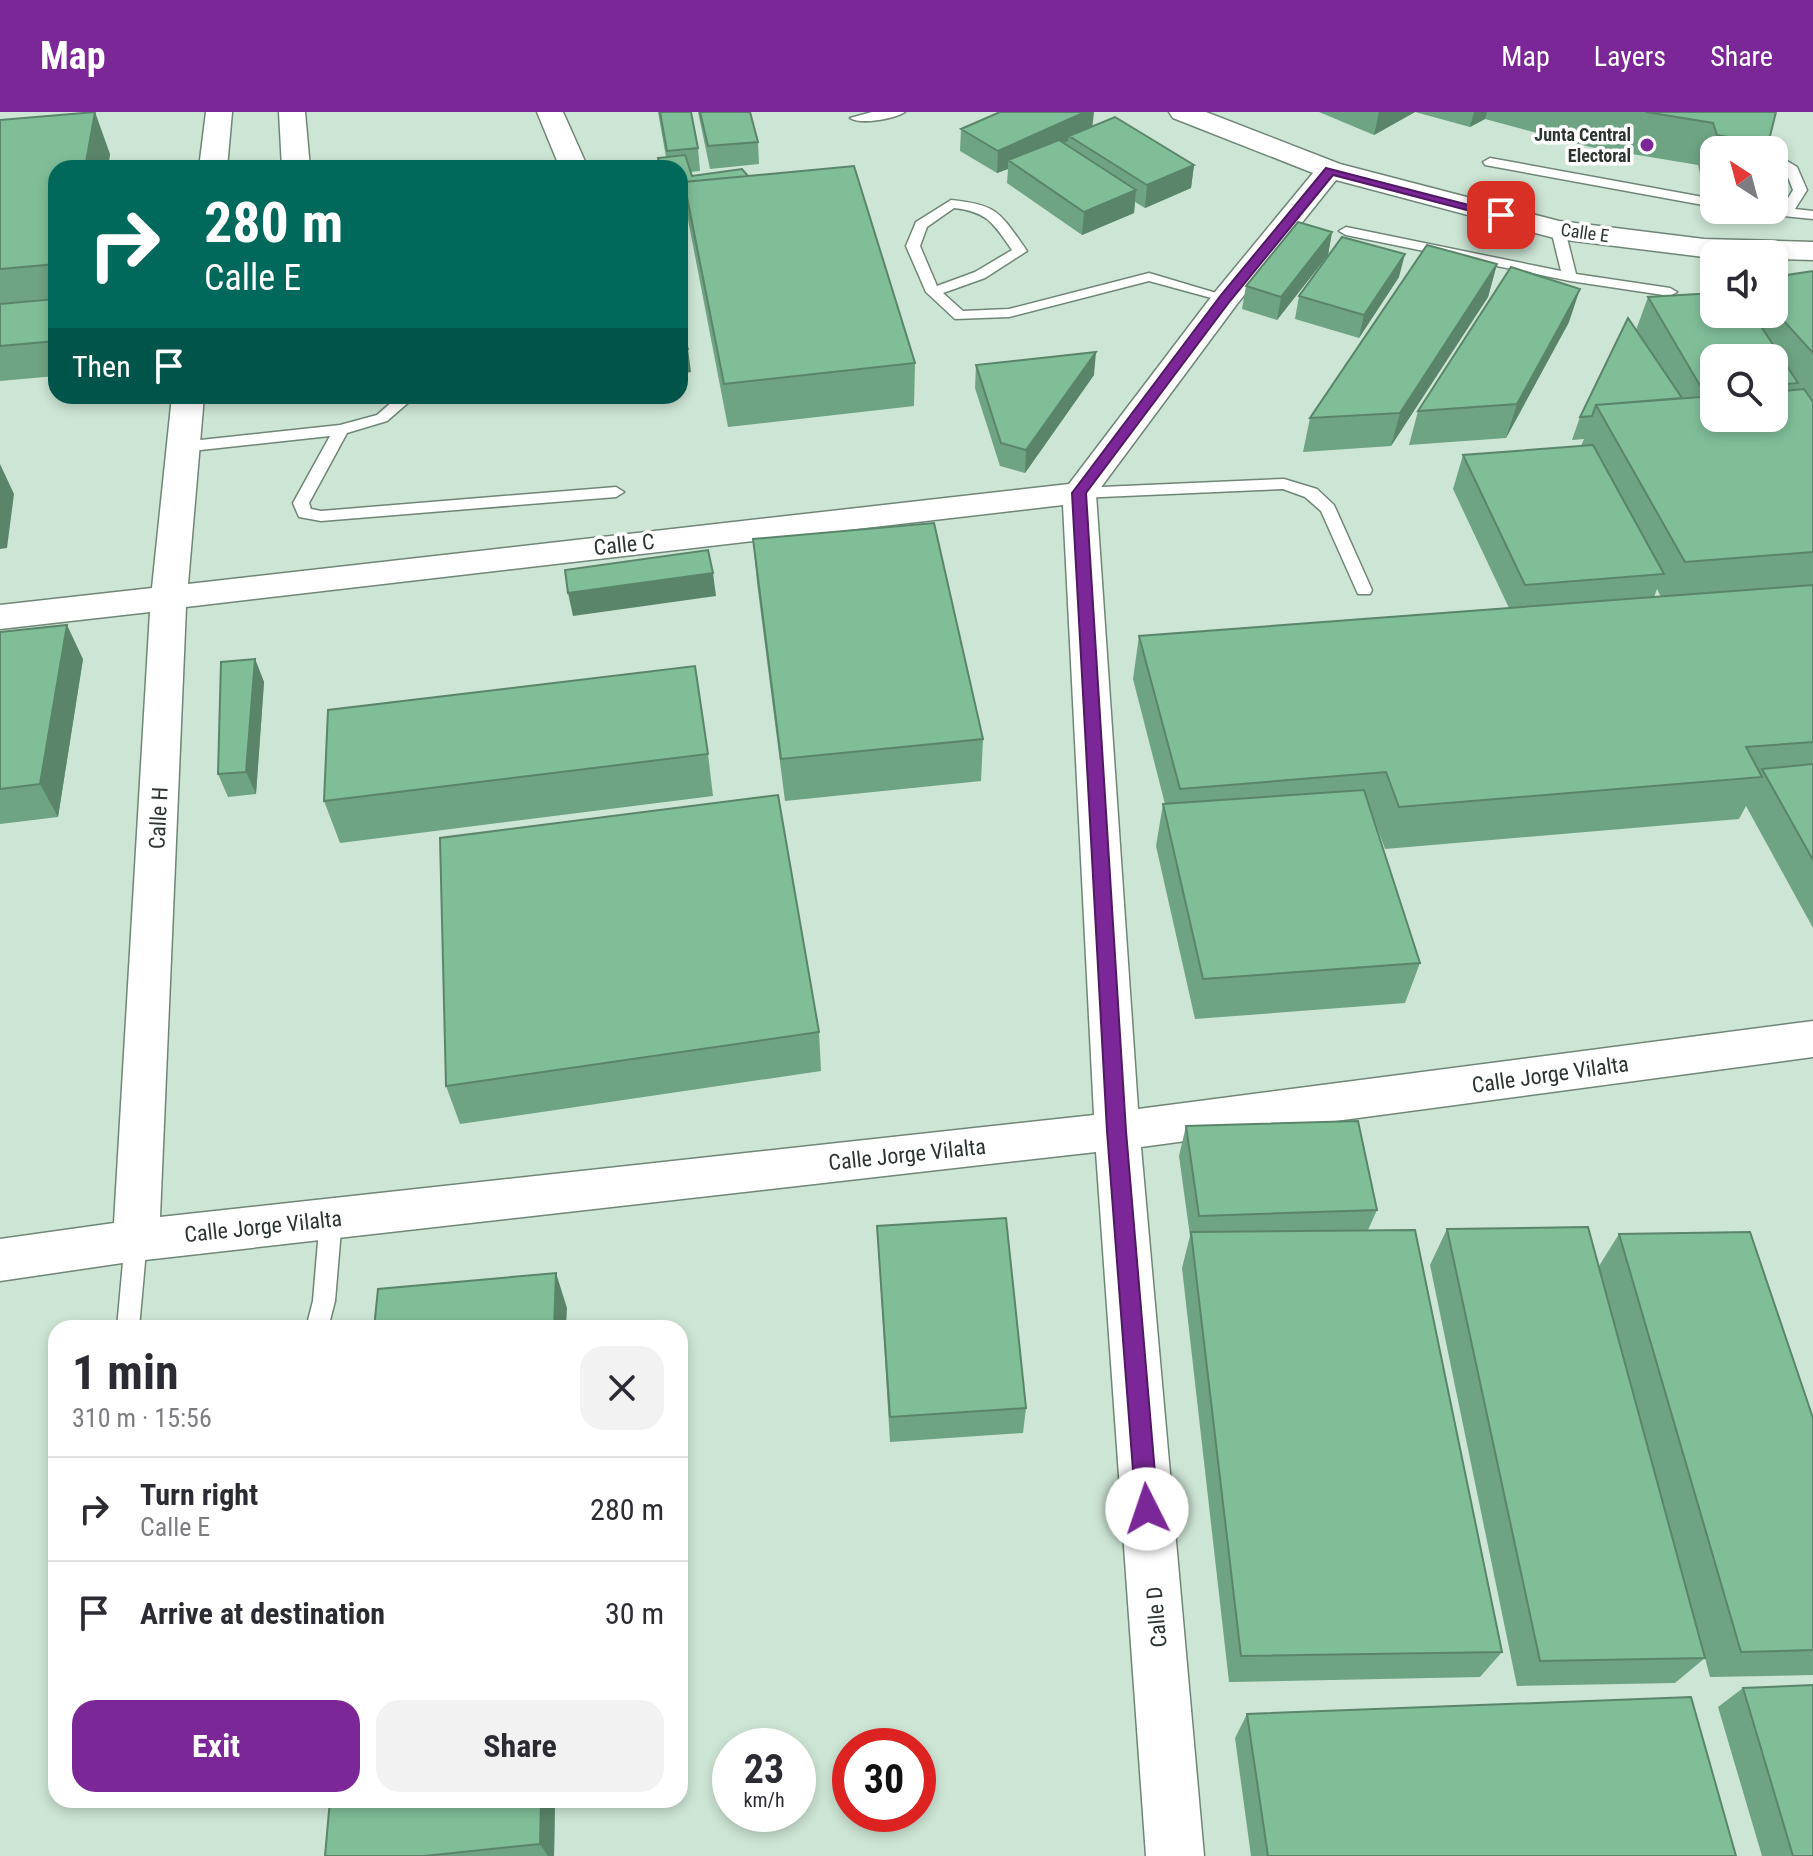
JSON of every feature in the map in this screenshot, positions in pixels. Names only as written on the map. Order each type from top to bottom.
[{"type":"street","points":[[214,160],[219,112]]},
{"type":"street","points":[[292,112],[295,160]]},
{"type":"street","points":[[550,112],[571,160]]},
{"type":"street","name":"Calle E","points":[[1182,112],[1330,170],[1558,230],[1704,248],[1813,251]]},
{"type":"street","points":[[1079,493],[1226,298],[1330,170]]},
{"type":"street","name":"Calle H","points":[[136,1240],[169,596],[187,404]]},
{"type":"street","name":"Calle C","points":[[0,617],[1079,493]]},
{"type":"street","name":"Calle D","points":[[1079,493],[1117,1131],[1175,1856]]},
{"type":"street","name":"Calle Jorge Vilalta","points":[[0,1260],[136,1240],[1117,1131],[1813,1039]]},
{"type":"lane","points":[[856,118],[899,112]]},
{"type":"lane","points":[[1490,162],[1700,200]]},
{"type":"lane","points":[[1788,167],[1806,191],[1788,211]]},
{"type":"lane","points":[[933,292],[980,275],[1020,251],[997,220],[982,207],[951,204],[921,225],[913,246],[933,292],[960,316],[1009,313],[1149,277],[1226,298]]},
{"type":"lane","points":[[1788,213],[1813,215]]},
{"type":"lane","points":[[1558,230],[1570,277]]},
{"type":"lane","points":[[1346,231],[1570,277],[1670,292]]},
{"type":"lane","points":[[182,447],[341,430],[382,418],[399,404]]},
{"type":"lane","points":[[341,430],[309,484],[301,503],[305,513],[321,516],[616,492]]},
{"type":"lane","points":[[1079,493],[1284,484],[1311,493],[1328,509],[1364,590]]},
{"type":"lane","points":[[319,1320],[324,1301],[331,1218]]},
{"type":"lane","points":[[129,1320],[136,1240]]},
{"type":"building","points":[[95,112],[86,160],[48,160],[48,265],[0,269],[0,120]]},
{"type":"building","points":[[660,112],[691,112],[698,148],[667,151]]},
{"type":"building","points":[[700,112],[750,112],[758,142],[708,146]]},
{"type":"building","points":[[1000,112],[1085,112],[998,151],[961,129]]},
{"type":"building","points":[[1646,112],[1776,112],[1770,136],[1717,135],[1713,123]]},
{"type":"building","points":[[1115,117],[1194,165],[1147,185],[1069,136]]},
{"type":"building","points":[[1059,140],[1136,190],[1084,212],[1008,160]]},
{"type":"building","points":[[685,155],[687,160],[659,160]]},
{"type":"building","points":[[688,164],[692,176],[742,169],[748,176],[688,182]]},
{"type":"building","points":[[854,166],[915,363],[724,384],[688,202],[688,182]]},
{"type":"building","points":[[1298,222],[1332,232],[1281,297],[1246,286]]},
{"type":"building","points":[[1342,237],[1405,254],[1364,315],[1299,296]]},
{"type":"building","points":[[1427,245],[1497,264],[1400,413],[1310,418]]},
{"type":"building","points":[[1511,267],[1580,289],[1517,404],[1418,411]]},
{"type":"building","points":[[1813,271],[1813,353],[1788,325],[1788,275]]},
{"type":"building","points":[[1700,294],[1700,328],[1762,328],[1773,344],[1700,344],[1700,386],[1648,297]]},
{"type":"building","points":[[48,300],[48,342],[0,346],[0,304]]},
{"type":"building","points":[[1628,318],[1682,398],[1596,405],[1592,416],[1580,417]]},
{"type":"building","points":[[1096,352],[1026,450],[1001,443],[976,365]]},
{"type":"building","points":[[1788,368],[1798,383],[1788,384]]},
{"type":"building","points":[[1804,389],[1813,402],[1813,552],[1685,562],[1596,405],[1700,397],[1700,432],[1788,432],[1788,391]]},
{"type":"building","points":[[1593,445],[1664,574],[1525,585],[1463,455]]},
{"type":"building","points":[[934,523],[983,739],[781,759],[753,539]]},
{"type":"building","points":[[708,550],[713,573],[568,593],[565,570]]},
{"type":"building","points":[[1813,585],[1813,742],[1746,747],[1762,777],[1399,807],[1386,772],[1180,789],[1139,636]]},
{"type":"building","points":[[67,625],[40,784],[0,789],[0,632]]},
{"type":"building","points":[[255,659],[246,772],[218,774],[221,662]]},
{"type":"building","points":[[695,666],[708,754],[324,801],[328,710]]},
{"type":"building","points":[[1813,764],[1813,860],[1762,769]]},
{"type":"building","points":[[1364,790],[1420,963],[1203,979],[1163,804]]},
{"type":"building","points":[[778,795],[819,1032],[446,1086],[440,838]]},
{"type":"building","points":[[1358,1121],[1377,1210],[1199,1216],[1186,1126]]},
{"type":"building","points":[[1006,1218],[1026,1408],[890,1417],[877,1226]]},
{"type":"building","points":[[1588,1227],[1705,1658],[1540,1661],[1447,1229]]},
{"type":"building","points":[[1415,1230],[1502,1652],[1241,1656],[1191,1232]]},
{"type":"building","points":[[1750,1232],[1813,1418],[1813,1650],[1741,1652],[1619,1234]]},
{"type":"building","points":[[556,1273],[554,1320],[375,1320],[378,1289]]},
{"type":"building","points":[[1813,1685],[1813,1856],[1793,1856],[1743,1688]]},
{"type":"building","points":[[1691,1697],[1736,1856],[1268,1856],[1247,1714]]},
{"type":"building","points":[[329,1808],[541,1808],[540,1844],[424,1856],[325,1856]]},
{"type":"place","name":"Junta Central Electoral","points":[[1647,145]]},
{"type":"route","points":[[1147,1509],[1117,1131],[1079,493],[1226,298],[1330,170],[1501,215]]}]
